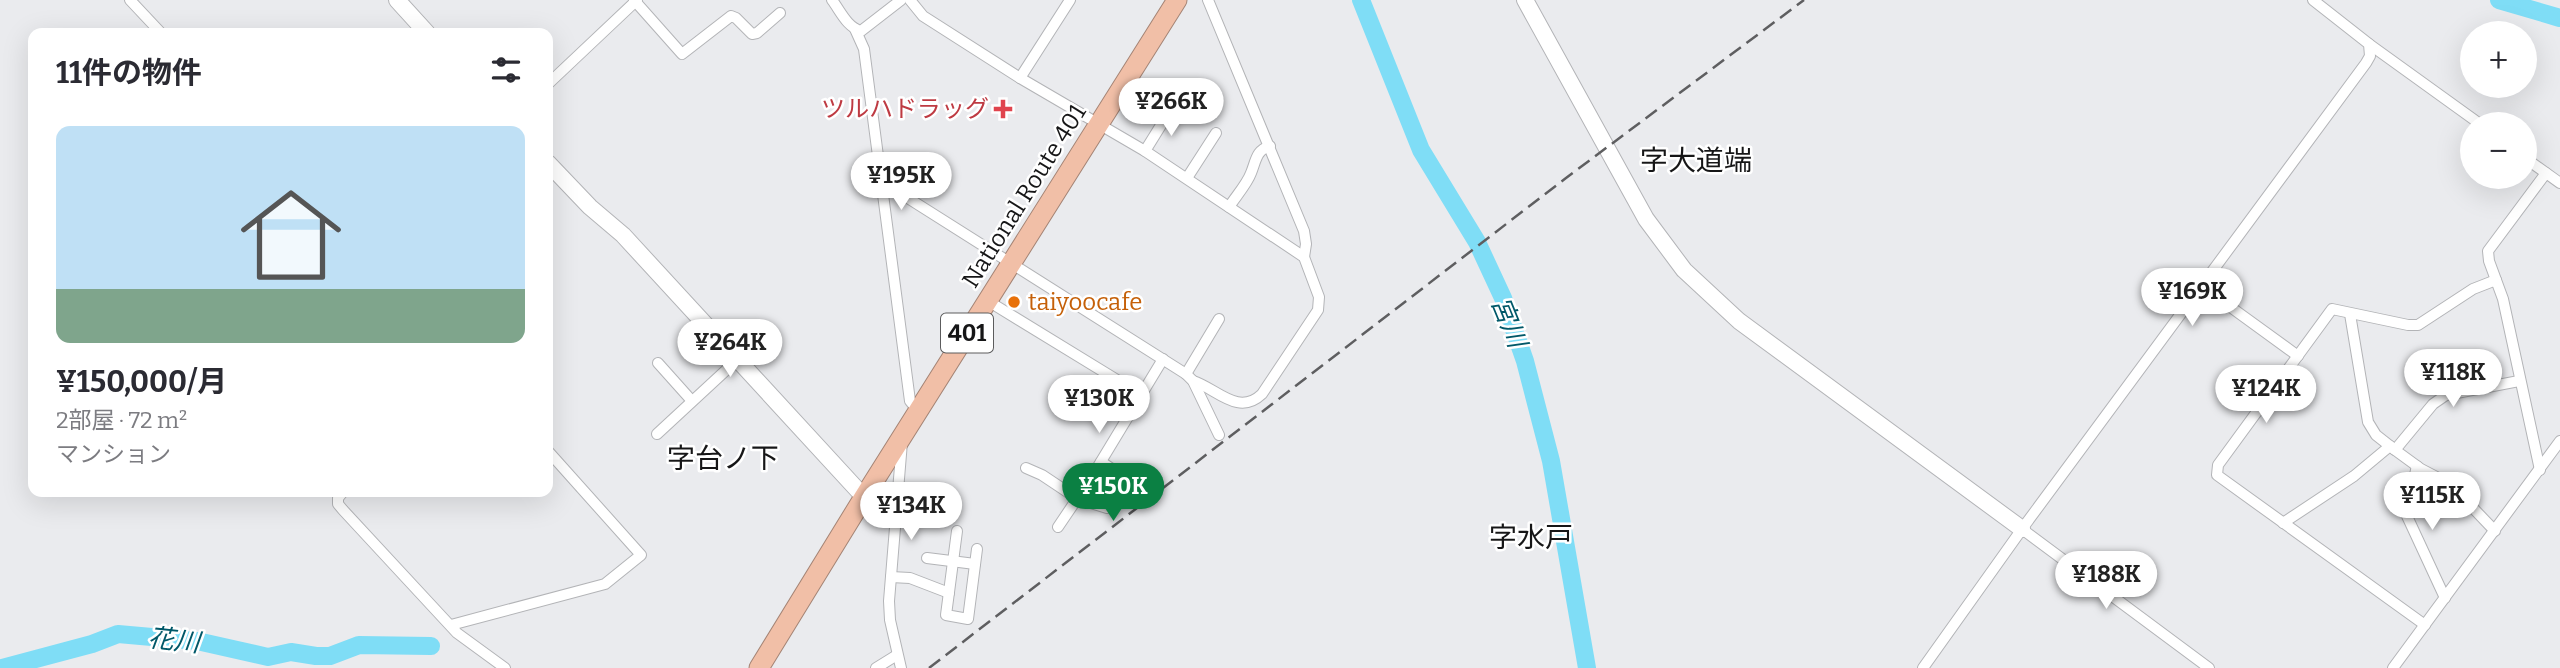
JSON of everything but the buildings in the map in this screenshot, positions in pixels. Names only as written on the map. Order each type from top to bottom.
[{"type":"highway","name":"National Route 401","points":[[759,668],[1177,0]]},
{"type":"street","points":[[130,0],[156,28]]},
{"type":"street","points":[[397,0],[422,28]]},
{"type":"street","points":[[553,79],[636,0],[682,54],[731,16],[752,34],[757,33],[780,13]]},
{"type":"street","points":[[832,0],[855,29],[864,49],[910,401],[918,411]]},
{"type":"street","points":[[855,29],[861,31],[901,0]]},
{"type":"street","points":[[910,0],[923,16],[1020,78],[1145,150],[1304,257]]},
{"type":"street","points":[[1020,78],[1070,0]]},
{"type":"street","points":[[881,181],[1232,402],[1251,401],[1262,394],[1318,310],[1319,298],[1304,257],[1304,231],[1208,0]]},
{"type":"street","points":[[1525,0],[1646,219],[1684,270],[1740,321],[2209,668]]},
{"type":"street","points":[[2313,0],[2464,112]]},
{"type":"street","points":[[1923,668],[2022,529],[2357,78],[2370,55],[2370,44]]},
{"type":"street","points":[[1145,150],[1171,109]]},
{"type":"street","points":[[1187,178],[1216,133]]},
{"type":"street","points":[[1229,206],[1251,173],[1254,160],[1264,148],[1270,146]]},
{"type":"street","points":[[2537,167],[2560,183]]},
{"type":"street","points":[[553,168],[590,207],[623,235],[864,497]]},
{"type":"street","points":[[2540,470],[2503,299],[2488,251],[2546,173]]},
{"type":"street","points":[[2425,625],[2217,475],[2218,465],[2332,309],[2418,325],[2473,289],[2496,280]]},
{"type":"street","points":[[2203,287],[2298,356]]},
{"type":"street","points":[[988,301],[1122,383]]},
{"type":"street","points":[[2350,314],[2368,422],[2376,435],[2417,466],[2451,484],[2495,531]]},
{"type":"street","points":[[1190,377],[1219,319]]},
{"type":"street","points":[[1058,527],[1078,499],[1163,359]]},
{"type":"street","points":[[657,433],[737,360]]},
{"type":"street","points":[[658,363],[692,401]]},
{"type":"street","points":[[1190,377],[1219,435]]},
{"type":"street","points":[[2283,523],[2392,448],[2433,404],[2446,394],[2519,382]]},
{"type":"street","points":[[901,439],[903,444],[891,577],[890,620],[901,668]]},
{"type":"street","points":[[2393,668],[2560,442]]},
{"type":"street","points":[[451,625],[605,584],[641,555],[553,457]]},
{"type":"street","points":[[1026,468],[1042,475],[1078,499],[1107,508],[1114,504],[1121,494],[1124,479],[1101,462]]},
{"type":"street","points":[[2417,466],[2407,516],[2445,598]]},
{"type":"street","points":[[339,497],[338,504],[457,633],[505,668]]},
{"type":"street","points":[[957,531],[946,615],[968,619],[976,549]]},
{"type":"street","points":[[927,558],[975,564]]},
{"type":"street","points":[[891,577],[910,578],[949,593]]},
{"type":"street","points":[[876,668],[897,655]]},
{"type":"waterway","name":"宮川","points":[[1361,0],[1421,150],[1477,242],[1503,298],[1525,361],[1551,461],[1587,668]]},
{"type":"waterway","points":[[2499,0],[2560,18]]},
{"type":"waterway","name":"花川","points":[[2,668],[92,644],[118,634],[197,641],[268,657],[291,652],[330,656],[359,645],[431,646]]},
{"type":"railway","points":[[929,668],[1566,178],[1804,0]]},
{"type":"place","name":"ツルハドラッグ","points":[[1003,109]]},
{"type":"place","name":"taiyoocafe","points":[[1014,302]]},
{"type":"district","name":"字大道端","points":[[1696,160]]},
{"type":"district","name":"字台ノ下","points":[[723,458]]},
{"type":"district","name":"字水戸","points":[[1531,537]]}]
